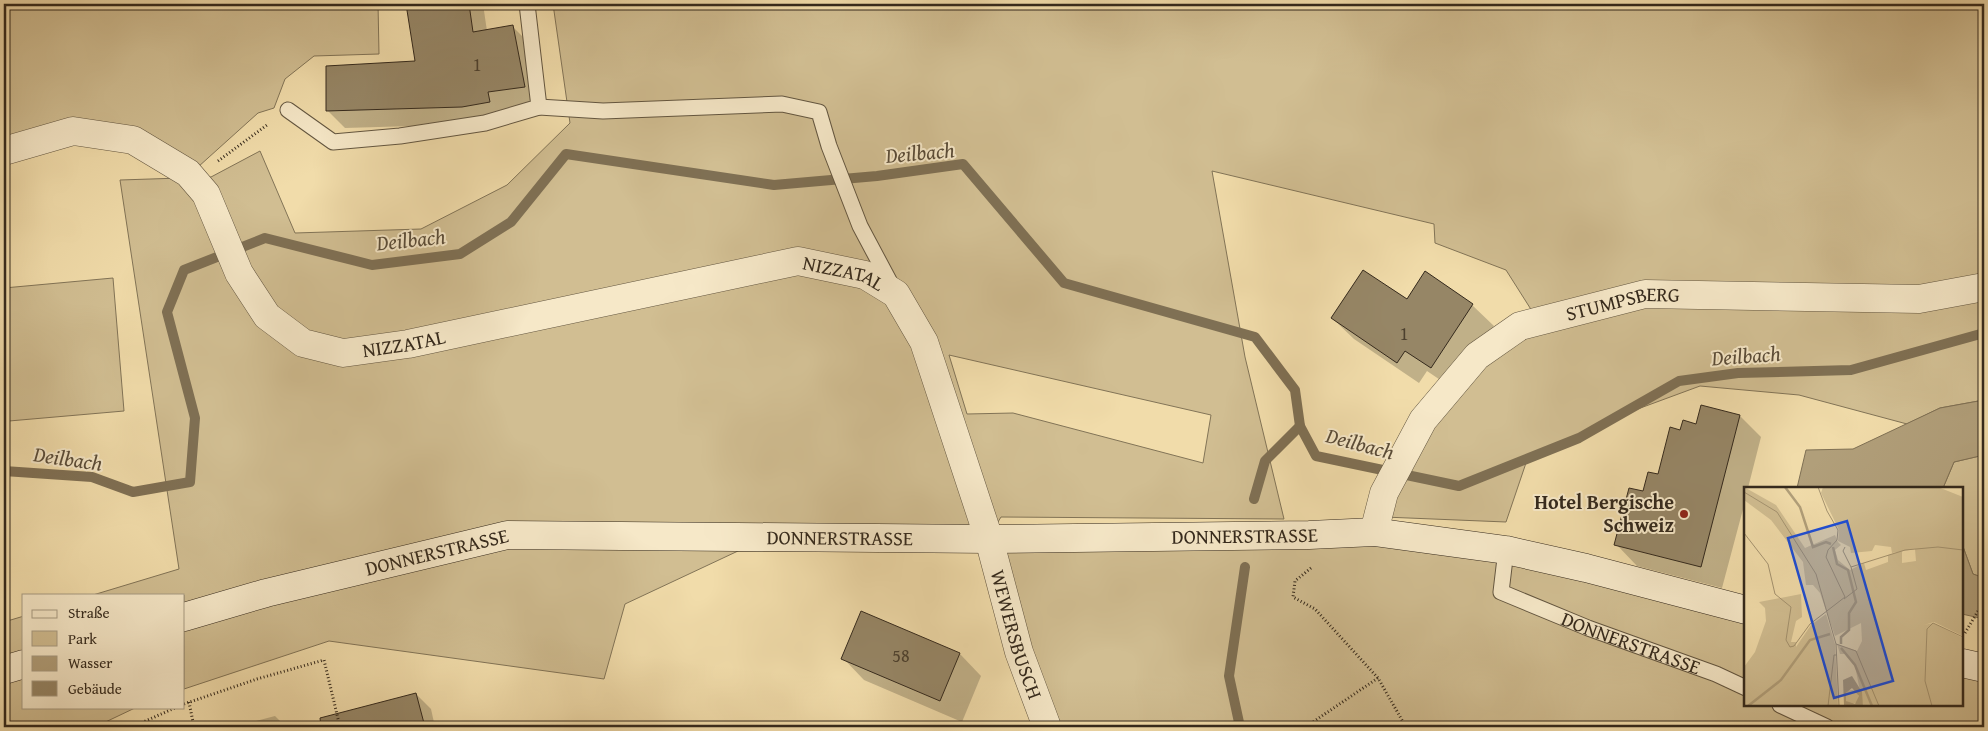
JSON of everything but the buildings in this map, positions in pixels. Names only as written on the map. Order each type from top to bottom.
[{"type":"street","name":"NIZZATAL","points":[[4,151],[73,131],[133,140],[188,172],[206,194],[238,273],[267,316],[303,343],[343,353],[408,344],[798,261],[865,275],[896,294],[924,342],[989,539]]},
{"type":"street","name":"STUMPSBERG","points":[[1374,532],[1384,493],[1423,420],[1477,356],[1520,326],[1645,294],[1920,299],[1984,286]]},
{"type":"street","name":"DONNERSTRASSE","points":[[185,617],[266,593],[507,536],[989,539],[1309,535],[1374,532],[1506,550],[1586,568],[1744,609]]},
{"type":"street","name":"WEWERSBUSCH","points":[[989,539],[1020,652],[1047,727]]},
{"type":"street","points":[[1963,663],[1984,668]]},
{"type":"street","points":[[4,670],[22,665]]},
{"type":"lane","points":[[527,4],[539,107]]},
{"type":"lane","name":"NIZZATAL","points":[[288,110],[333,142],[400,136],[485,122],[539,107],[603,111],[782,104],[819,112],[828,146],[860,226],[896,294]]},
{"type":"lane","name":"DONNERSTRASSE","points":[[1506,550],[1501,592],[1588,628],[1716,674],[1744,687]]},
{"type":"lane","points":[[1782,706],[1827,727]]},
{"type":"path","points":[[193,179],[288,110]]},
{"type":"path","points":[[1309,535],[1311,568],[1295,581],[1293,597],[1315,609],[1378,678],[1406,727]]},
{"type":"path","points":[[1963,636],[1984,601]]},
{"type":"path","points":[[185,704],[257,679],[324,660],[340,727]]},
{"type":"path","points":[[1310,727],[1310,724],[1378,678]]},
{"type":"path","points":[[189,702],[194,727]]},
{"type":"path","points":[[132,727],[176,708]]},
{"type":"green space","points":[[4,4],[378,4],[379,54],[314,56],[285,79],[274,108],[258,113],[198,167],[136,133],[4,143]]},
{"type":"green space","points":[[553,4],[1984,4],[1984,400],[1940,408],[1907,424],[1799,395],[1700,386],[1616,417],[1527,460],[1506,522],[1384,517],[1424,430],[1532,311],[1506,270],[1435,243],[1434,224],[1212,171],[1245,357],[1284,519],[1001,517],[981,550],[738,551],[625,604],[604,679],[329,641],[185,689],[185,594],[96,594],[179,569],[120,180],[211,177],[260,151],[295,233],[421,229],[507,185],[570,123]],"holes":[[[949,355],[1211,415],[1203,463],[1013,413],[967,414]]]},
{"type":"green space","points":[[113,278],[124,411],[9,421],[4,358],[4,288]]},
{"type":"green space","points":[[1984,455],[1984,578],[1973,574],[1963,547],[1963,487],[1943,487],[1954,462]]},
{"type":"green space","points":[[1381,542],[1496,557],[1744,622],[1744,706],[1963,706],[1963,675],[1984,681],[1984,727],[1062,727],[1028,646],[1004,549]]},
{"type":"green space","points":[[22,617],[22,708],[135,708],[95,727],[4,727],[4,622]]},
{"type":"water","points":[[1984,400],[1984,455],[1954,462],[1943,487],[1797,487],[1806,450],[1853,449],[1940,408]]},
{"type":"water","points":[[1963,547],[1973,574],[1984,578],[1984,619],[1963,614]]},
{"type":"waterway","name":"Deilbach","points":[[4,471],[92,477],[133,492],[190,482],[195,418],[167,312],[184,270],[265,238],[372,265],[460,254],[511,222],[566,154],[774,185],[877,176],[963,164],[1064,283],[1255,337],[1295,390],[1300,426],[1316,456],[1459,486],[1579,438],[1679,381],[1738,373],[1851,370],[1984,333]]},
{"type":"waterway","points":[[1254,499],[1265,461],[1300,426]]},
{"type":"waterway","points":[[1240,727],[1229,676],[1245,567]]},
{"type":"place","name":"Hotel Bergische Schweiz","points":[[1684,514]]}]
